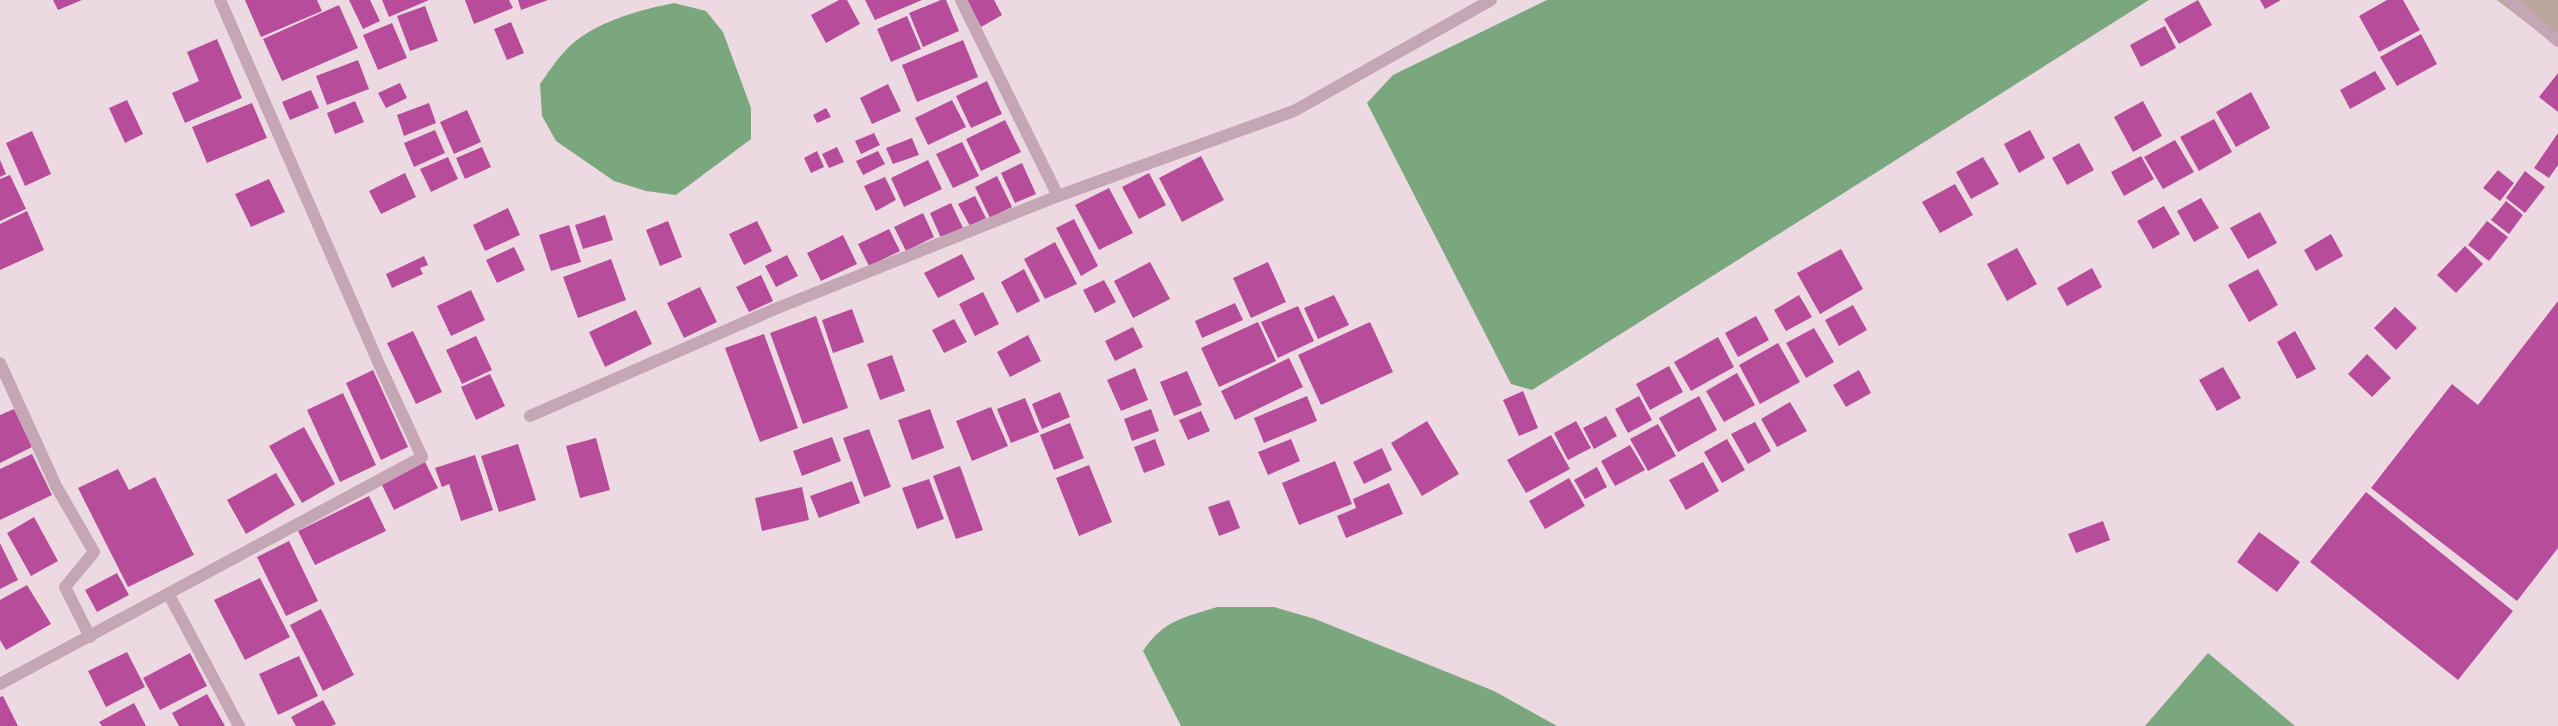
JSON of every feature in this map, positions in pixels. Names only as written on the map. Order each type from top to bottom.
[{"type":"street","points":[[0,684],[169,595],[422,457],[379,364],[220,0]]},
{"type":"street","points":[[961,0],[1058,196]]},
{"type":"street","points":[[530,416],[775,309],[1058,196],[1294,111],[1491,0]]},
{"type":"street","points":[[2510,0],[2558,40]]},
{"type":"street","points":[[0,363],[56,486],[94,552],[65,588],[90,637]]},
{"type":"street","points":[[169,595],[239,726]]},
{"type":"shaded area","points":[[1547,0],[2149,0],[1532,390],[1511,384],[1367,103],[1393,75]]},
{"type":"shaded area","points":[[2497,0],[2558,0],[2558,47]]},
{"type":"shaded area","points":[[674,3],[706,11],[723,32],[751,108],[751,139],[676,195],[646,191],[614,181],[556,141],[542,116],[540,84],[562,54],[588,32],[616,19]]},
{"type":"shaded area","points":[[1217,607],[1274,607],[1315,619],[1494,691],[1557,726],[1181,726],[1143,651],[1167,626]]},
{"type":"shaded area","points":[[2208,653],[2295,726],[2145,726]]},
{"type":"building","points":[[53,0],[82,0],[58,10]]},
{"type":"building","points":[[245,0],[317,0],[322,11],[261,37]]},
{"type":"building","points":[[349,0],[370,0],[380,21],[363,29]]},
{"type":"building","points":[[382,0],[429,0],[389,17]]},
{"type":"building","points":[[465,0],[509,0],[513,8],[474,24]]},
{"type":"building","points":[[518,0],[548,0],[521,10]]},
{"type":"building","points":[[839,0],[847,0],[860,24],[826,43],[811,15]]},
{"type":"building","points":[[865,0],[922,0],[875,20]]},
{"type":"building","points":[[941,0],[946,0],[959,31],[923,47],[909,13]]},
{"type":"building","points":[[967,0],[994,0],[1002,15],[981,27]]},
{"type":"building","points":[[2198,0],[2212,25],[2179,44],[2164,19]]},
{"type":"building","points":[[2260,0],[2281,0],[2265,9]]},
{"type":"building","points":[[2387,0],[2403,0],[2420,30],[2379,52],[2359,16]]},
{"type":"building","points":[[339,5],[358,48],[282,81],[263,39]]},
{"type":"building","points":[[425,6],[438,41],[410,51],[397,16]]},
{"type":"building","points":[[907,16],[921,49],[891,62],[877,29]]},
{"type":"building","points":[[511,22],[524,53],[507,60],[494,29]]},
{"type":"building","points":[[392,23],[407,58],[378,70],[363,35]]},
{"type":"building","points":[[2165,26],[2176,48],[2141,67],[2130,45]]},
{"type":"building","points":[[2421,34],[2437,64],[2397,86],[2380,57]]},
{"type":"building","points":[[217,39],[242,98],[185,123],[172,93],[199,81],[187,52]]},
{"type":"building","points":[[963,40],[978,77],[917,102],[902,65]]},
{"type":"building","points":[[358,60],[369,89],[327,105],[316,76]]},
{"type":"building","points":[[2375,71],[2386,89],[2350,109],[2340,90]]},
{"type":"building","points":[[2558,73],[2558,112],[2539,97]]},
{"type":"building","points":[[987,81],[1002,114],[971,128],[956,96]]},
{"type":"building","points":[[400,83],[407,98],[386,108],[378,93]]},
{"type":"building","points":[[888,84],[901,111],[872,124],[860,98]]},
{"type":"building","points":[[311,90],[319,108],[290,120],[282,102]]},
{"type":"building","points":[[2251,92],[2270,128],[2236,147],[2216,112]]},
{"type":"building","points":[[127,100],[143,134],[125,143],[109,108]]},
{"type":"building","points":[[952,100],[966,127],[928,145],[915,118]]},
{"type":"building","points":[[355,101],[364,122],[335,134],[327,113]]},
{"type":"building","points":[[2143,101],[2162,136],[2133,152],[2114,117]]},
{"type":"building","points":[[252,103],[267,138],[207,163],[192,127]]},
{"type":"building","points":[[429,103],[436,123],[404,136],[397,115]]},
{"type":"building","points":[[826,108],[831,117],[817,123],[813,115]]},
{"type":"building","points":[[467,110],[481,142],[454,154],[440,122]]},
{"type":"building","points":[[2214,119],[2232,152],[2199,171],[2180,137]]},
{"type":"building","points":[[1005,120],[1021,152],[981,171],[966,139]]},
{"type":"building","points":[[435,130],[445,153],[414,167],[404,143]]},
{"type":"building","points":[[2030,130],[2045,158],[2019,173],[2004,144]]},
{"type":"building","points":[[32,131],[51,174],[25,186],[6,143]]},
{"type":"building","points":[[874,133],[880,145],[861,154],[855,141]]},
{"type":"building","points":[[2558,133],[2558,165],[2549,178],[2534,168]]},
{"type":"building","points":[[912,138],[919,155],[893,164],[886,148]]},
{"type":"building","points":[[2175,140],[2194,172],[2163,189],[2144,157]]},
{"type":"building","points":[[962,142],[979,176],[953,188],[936,154]]},
{"type":"building","points":[[2079,143],[2094,170],[2067,185],[2052,158]]},
{"type":"building","points":[[482,147],[491,167],[465,179],[456,158]]},
{"type":"building","points":[[837,147],[844,162],[829,168],[822,154]]},
{"type":"building","points":[[817,151],[824,167],[811,173],[804,158]]},
{"type":"building","points":[[878,151],[885,164],[863,175],[856,161]]},
{"type":"building","points":[[1201,156],[1224,200],[1182,222],[1159,178]]},
{"type":"building","points":[[2141,156],[2154,179],[2124,196],[2111,172]]},
{"type":"building","points":[[448,157],[458,179],[431,192],[420,169]]},
{"type":"building","points":[[1983,157],[1999,184],[1971,199],[1956,172]]},
{"type":"building","points":[[0,160],[6,174],[0,177]]},
{"type":"building","points":[[928,160],[942,189],[904,207],[891,178]]},
{"type":"building","points":[[1022,163],[1036,194],[1015,203],[1001,173]]},
{"type":"building","points":[[2498,170],[2514,183],[2500,201],[2483,188]]},
{"type":"building","points":[[2525,171],[2545,187],[2525,213],[2506,198]]},
{"type":"building","points":[[405,173],[416,197],[381,214],[369,191]]},
{"type":"building","points":[[1149,173],[1166,205],[1139,219],[1122,187]]},
{"type":"building","points":[[10,175],[26,209],[0,221],[0,179]]},
{"type":"building","points":[[997,176],[1012,207],[990,218],[975,187]]},
{"type":"building","points":[[885,177],[896,200],[876,211],[864,186]]},
{"type":"building","points":[[269,179],[285,212],[251,227],[235,194]]},
{"type":"building","points":[[1955,184],[1973,215],[1940,233],[1922,202]]},
{"type":"building","points":[[1109,188],[1133,233],[1099,250],[1075,205]]},
{"type":"building","points":[[975,196],[986,218],[970,226],[958,204]]},
{"type":"building","points":[[2201,198],[2219,228],[2194,242],[2177,211]]},
{"type":"building","points":[[2506,201],[2523,215],[2509,234],[2491,220]]},
{"type":"building","points":[[951,203],[963,228],[941,238],[930,213]]},
{"type":"building","points":[[2164,206],[2180,234],[2153,249],[2137,221]]},
{"type":"building","points":[[508,208],[520,235],[485,251],[473,225]]},
{"type":"building","points":[[27,211],[44,250],[0,270],[0,224]]},
{"type":"building","points":[[2260,212],[2277,243],[2248,259],[2230,228]]},
{"type":"building","points":[[923,213],[934,237],[906,251],[894,227]]},
{"type":"building","points":[[605,215],[613,240],[583,249],[575,225]]},
{"type":"building","points":[[1074,219],[1098,266],[1081,276],[1056,228]]},
{"type":"building","points":[[668,221],[682,257],[660,266],[646,230]]},
{"type":"building","points":[[757,221],[772,251],[744,265],[729,234]]},
{"type":"building","points":[[2487,221],[2508,237],[2489,261],[2468,245]]},
{"type":"building","points":[[569,225],[581,262],[551,271],[539,235]]},
{"type":"building","points":[[889,229],[900,251],[869,266],[858,244]]},
{"type":"building","points":[[2331,234],[2343,256],[2316,271],[2304,250]]},
{"type":"building","points":[[843,235],[857,264],[821,281],[807,253]]},
{"type":"building","points":[[1055,242],[1077,284],[1045,299],[1024,259]]},
{"type":"building","points":[[2465,246],[2483,264],[2456,293],[2437,275]]},
{"type":"building","points":[[514,247],[525,270],[497,283],[486,260]]},
{"type":"building","points":[[2017,248],[2037,284],[2007,301],[1987,264]]},
{"type":"building","points":[[1841,249],[1863,289],[1820,314],[1797,273]]},
{"type":"building","points":[[962,254],[975,279],[938,298],[924,273]]},
{"type":"building","points":[[787,255],[798,276],[776,287],[765,266]]},
{"type":"building","points":[[424,256],[428,265],[420,268],[423,274],[392,288],[386,274]]},
{"type":"building","points":[[611,259],[626,300],[578,318],[563,277]]},
{"type":"building","points":[[1150,262],[1170,299],[1133,318],[1114,281]]},
{"type":"building","points":[[1268,262],[1286,302],[1251,318],[1233,278]]},
{"type":"building","points":[[2092,268],[2102,287],[2067,306],[2057,288]]},
{"type":"building","points":[[1024,269],[1040,301],[1017,313],[1001,282]]},
{"type":"building","points":[[2258,269],[2278,305],[2249,322],[2228,285]]},
{"type":"building","points":[[761,275],[773,301],[749,312],[736,287]]},
{"type":"building","points":[[1104,280],[1116,302],[1095,313],[1083,290]]},
{"type":"building","points":[[700,287],[717,322],[684,338],[667,303]]},
{"type":"building","points":[[471,290],[485,320],[451,336],[437,306]]},
{"type":"building","points":[[983,292],[999,324],[975,336],[959,304]]},
{"type":"building","points":[[1334,295],[1349,325],[1318,339],[1304,308]]},
{"type":"building","points":[[1799,295],[1812,317],[1786,331],[1774,310]]},
{"type":"building","points":[[2558,301],[2558,548],[2517,601],[2371,488],[2452,384],[2478,405]]},
{"type":"building","points":[[1235,303],[1243,320],[1202,338],[1195,321]]},
{"type":"building","points":[[1853,305],[1867,330],[1839,346],[1825,320]]},
{"type":"building","points":[[1298,306],[1314,341],[1278,358],[1261,322]]},
{"type":"building","points":[[2395,307],[2417,328],[2396,350],[2374,328]]},
{"type":"building","points":[[852,309],[864,342],[833,353],[822,320]]},
{"type":"building","points":[[636,310],[652,344],[605,367],[589,332]]},
{"type":"building","points":[[816,316],[848,408],[803,424],[770,333]]},
{"type":"building","points":[[1756,316],[1769,340],[1738,357],[1725,333]]},
{"type":"building","points":[[954,319],[967,342],[944,353],[932,330]]},
{"type":"building","points":[[1258,322],[1276,361],[1219,387],[1201,348]]},
{"type":"building","points":[[1370,322],[1393,372],[1321,405],[1298,355]]},
{"type":"building","points":[[1133,327],[1143,347],[1115,361],[1105,341]]},
{"type":"building","points":[[1814,328],[1834,362],[1806,378],[1786,343]]},
{"type":"building","points":[[413,331],[442,392],[416,404],[387,343]]},
{"type":"building","points":[[2295,331],[2316,369],[2297,379],[2277,342]]},
{"type":"building","points":[[764,334],[798,428],[760,442],[725,348]]},
{"type":"building","points":[[1028,335],[1041,361],[1010,377],[997,352]]},
{"type":"building","points":[[476,336],[492,370],[462,384],[446,350]]},
{"type":"building","points":[[1718,337],[1734,367],[1691,391],[1674,362]]},
{"type":"building","points":[[1778,343],[1800,382],[1760,404],[1739,365]]},
{"type":"building","points":[[2367,354],[2391,378],[2372,397],[2348,374]]},
{"type":"building","points":[[892,355],[905,391],[880,400],[867,364]]},
{"type":"building","points":[[1289,358],[1303,387],[1235,420],[1221,391]]},
{"type":"building","points":[[1669,366],[1683,392],[1650,410],[1636,384]]},
{"type":"building","points":[[2223,367],[2241,398],[2217,411],[2199,380]]},
{"type":"building","points":[[1135,368],[1148,400],[1121,411],[1107,380]]},
{"type":"building","points":[[373,370],[408,447],[381,460],[346,383]]},
{"type":"building","points":[[1859,370],[1871,393],[1846,407],[1833,385]]},
{"type":"building","points":[[1187,371],[1202,405],[1174,416],[1160,382]]},
{"type":"building","points":[[1737,373],[1755,405],[1724,422],[1706,391]]},
{"type":"building","points":[[490,374],[505,406],[476,420],[461,387]]},
{"type":"building","points":[[1523,391],[1538,428],[1519,436],[1503,400]]},
{"type":"building","points":[[1060,392],[1070,417],[1042,429],[1032,404]]},
{"type":"building","points":[[343,393],[376,465],[340,482],[307,410]]},
{"type":"building","points":[[1307,396],[1317,421],[1264,443],[1254,418]]},
{"type":"building","points":[[1639,396],[1652,420],[1628,433],[1615,409]]},
{"type":"building","points":[[1699,396],[1717,430],[1678,452],[1659,418]]},
{"type":"building","points":[[1025,398],[1039,432],[1011,443],[997,409]]},
{"type":"building","points":[[1790,402],[1807,431],[1777,447],[1761,419]]},
{"type":"building","points":[[991,407],[1008,446],[972,461],[956,421]]},
{"type":"building","points":[[14,409],[32,447],[0,463],[0,415]]},
{"type":"building","points":[[930,409],[944,448],[912,460],[898,420]]},
{"type":"building","points":[[1151,409],[1159,431],[1132,441],[1124,419]]},
{"type":"building","points":[[1201,411],[1210,431],[1188,440],[1179,420]]},
{"type":"building","points":[[1606,416],[1617,436],[1594,449],[1583,428]]},
{"type":"building","points":[[1427,421],[1459,474],[1422,496],[1391,443]]},
{"type":"building","points":[[1576,421],[1591,448],[1568,460],[1554,433]]},
{"type":"building","points":[[1755,422],[1771,451],[1748,464],[1731,434]]},
{"type":"building","points":[[1070,423],[1084,458],[1054,470],[1040,435]]},
{"type":"building","points":[[1658,424],[1676,456],[1648,471],[1630,439]]},
{"type":"building","points":[[304,427],[335,484],[302,503],[269,446]]},
{"type":"building","points":[[869,429],[891,487],[864,497],[843,438]]},
{"type":"building","points":[[1551,435],[1570,469],[1526,493],[1507,460]]},
{"type":"building","points":[[832,437],[841,461],[802,476],[793,451]]},
{"type":"building","points":[[596,438],[610,490],[580,498],[566,446]]},
{"type":"building","points":[[1155,439],[1165,465],[1144,473],[1134,447]]},
{"type":"building","points":[[1291,439],[1300,461],[1268,475],[1258,452]]},
{"type":"building","points":[[1727,439],[1745,470],[1722,483],[1704,452]]},
{"type":"building","points":[[518,444],[536,500],[499,512],[481,456]]},
{"type":"building","points":[[1630,445],[1645,470],[1615,486],[1601,461]]},
{"type":"building","points":[[1382,448],[1392,470],[1364,484],[1353,462]]},
{"type":"building","points":[[32,454],[52,495],[0,520],[0,469]]},
{"type":"building","points":[[475,455],[493,510],[461,521],[449,484],[442,487],[435,468]]},
{"type":"building","points":[[1335,461],[1352,504],[1299,525],[1282,483]]},
{"type":"building","points":[[425,462],[438,488],[394,510],[381,483]]},
{"type":"building","points":[[1703,462],[1719,491],[1686,510],[1669,480]]},
{"type":"building","points":[[1089,465],[1112,522],[1079,536],[1056,478]]},
{"type":"building","points":[[960,466],[983,530],[956,539],[933,476]]},
{"type":"building","points":[[1597,467],[1607,487],[1585,499],[1574,480]]},
{"type":"building","points":[[118,469],[129,490],[155,477],[194,555],[128,587],[78,488]]},
{"type":"building","points":[[276,473],[295,505],[246,534],[227,500]]},
{"type":"building","points":[[1569,478],[1585,506],[1545,529],[1529,501]]},
{"type":"building","points":[[929,479],[944,519],[917,529],[902,488]]},
{"type":"building","points":[[852,481],[860,503],[819,518],[810,496]]},
{"type":"building","points":[[1389,483],[1403,514],[1346,538],[1337,516],[1356,508],[1353,499]]},
{"type":"building","points":[[802,487],[809,520],[762,531],[755,498]]},
{"type":"building","points":[[2366,492],[2513,611],[2458,680],[2310,562]]},
{"type":"building","points":[[369,496],[386,531],[315,565],[298,531]]},
{"type":"building","points":[[1229,500],[1240,528],[1219,536],[1208,507]]},
{"type":"building","points":[[34,517],[58,561],[31,576],[7,533]]},
{"type":"building","points":[[2103,521],[2110,540],[2076,553],[2068,534]]},
{"type":"building","points":[[2259,532],[2300,562],[2277,592],[2237,562]]},
{"type":"building","points":[[289,541],[318,601],[286,616],[257,557]]},
{"type":"building","points":[[0,543],[18,580],[0,589]]},
{"type":"building","points":[[117,573],[129,595],[97,612],[85,590]]},
{"type":"building","points":[[260,578],[290,637],[245,660],[214,600]]},
{"type":"building","points":[[27,585],[51,624],[6,650],[0,640],[0,600]]},
{"type":"building","points":[[321,609],[354,675],[323,691],[290,625]]},
{"type":"building","points":[[127,652],[145,687],[106,707],[88,671]]},
{"type":"building","points":[[190,653],[207,686],[160,710],[143,678]]},
{"type":"building","points":[[299,656],[318,696],[278,715],[259,674]]},
{"type":"building","points":[[207,694],[225,726],[179,726],[172,713]]},
{"type":"building","points":[[3,696],[18,726],[0,726],[0,697]]},
{"type":"building","points":[[323,700],[336,724],[331,726],[296,726],[291,717]]},
{"type":"building","points":[[134,703],[146,726],[102,726],[99,722]]}]
